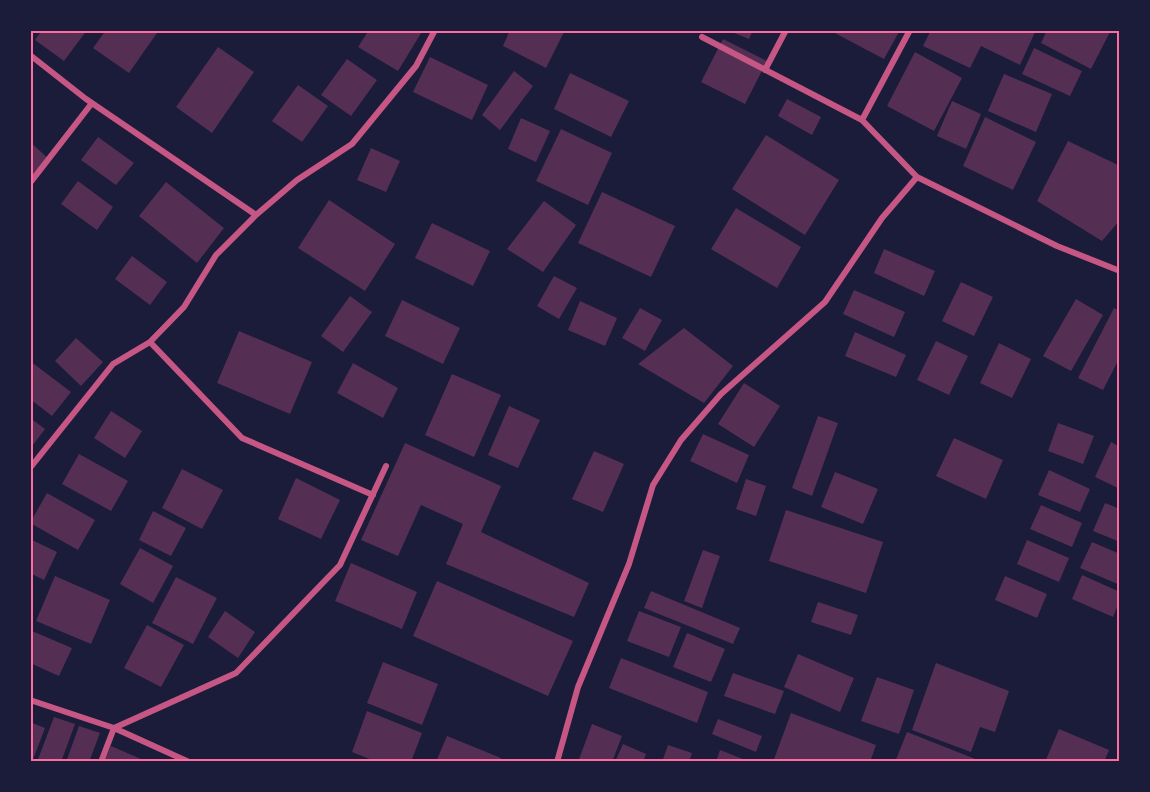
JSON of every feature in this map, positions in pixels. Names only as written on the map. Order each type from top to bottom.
[{"type":"street","points":[[30,468],[113,364],[150,342],[184,307],[216,255],[256,215],[297,180],[352,144],[416,66],[435,30]]},
{"type":"street","points":[[765,70],[786,30]]},
{"type":"street","points":[[862,120],[910,30]]},
{"type":"street","points":[[702,36],[862,120],[916,177],[1057,246],[1120,271]]},
{"type":"street","points":[[30,55],[92,103],[256,215]]},
{"type":"street","points":[[30,183],[92,103]]},
{"type":"street","points":[[557,762],[578,687],[629,564],[653,485],[681,440],[721,394],[825,302],[882,218],[916,177]]},
{"type":"street","points":[[150,342],[242,438],[373,495]]},
{"type":"street","points":[[101,762],[114,728],[236,673],[340,565],[386,466]]},
{"type":"street","points":[[30,700],[114,728],[189,762]]},
{"type":"building","points":[[42,30],[87,30],[64,61],[35,40]]},
{"type":"building","points":[[106,30],[159,30],[129,73],[93,48]]},
{"type":"building","points":[[369,30],[423,30],[398,71],[358,47]]},
{"type":"building","points":[[510,30],[565,30],[546,68],[503,46]]},
{"type":"building","points":[[727,30],[753,30],[749,39]]},
{"type":"building","points":[[829,30],[900,30],[884,59]]},
{"type":"building","points":[[931,30],[1036,30],[1020,65],[981,46],[970,68],[923,46]]},
{"type":"building","points":[[1047,30],[1111,30],[1091,69],[1041,43]]},
{"type":"building","points":[[723,39],[767,61],[745,104],[701,82]]},
{"type":"building","points":[[218,47],[254,72],[212,133],[176,107]]},
{"type":"building","points":[[1034,48],[1082,71],[1070,96],[1022,74]]},
{"type":"building","points":[[915,52],[962,78],[934,131],[887,106]]},
{"type":"building","points":[[430,57],[488,85],[472,120],[413,92]]},
{"type":"building","points":[[347,59],[377,80],[351,116],[321,95]]},
{"type":"building","points":[[514,71],[533,86],[500,130],[482,115]]},
{"type":"building","points":[[570,73],[629,101],[611,137],[554,109]]},
{"type":"building","points":[[1004,74],[1052,94],[1036,132],[988,111]]},
{"type":"building","points":[[298,85],[328,106],[302,142],[272,121]]},
{"type":"building","points":[[787,99],[821,117],[812,135],[778,116]]},
{"type":"building","points":[[952,101],[981,114],[966,149],[937,136]]},
{"type":"building","points":[[985,117],[1036,142],[1013,190],[963,166]]},
{"type":"building","points":[[521,118],[550,131],[536,162],[508,149]]},
{"type":"building","points":[[561,129],[612,153],[588,205],[536,181]]},
{"type":"building","points":[[766,135],[839,180],[805,235],[732,189]]},
{"type":"building","points":[[98,137],[134,163],[116,185],[81,160]]},
{"type":"building","points":[[1068,141],[1120,166],[1120,220],[1102,241],[1037,201]]},
{"type":"building","points":[[30,142],[50,160],[30,183]]},
{"type":"building","points":[[371,148],[400,161],[386,192],[357,180]]},
{"type":"building","points":[[78,181],[113,207],[97,230],[61,204]]},
{"type":"building","points":[[166,182],[224,228],[197,263],[139,216]]},
{"type":"building","points":[[602,192],[675,226],[651,277],[578,243]]},
{"type":"building","points":[[329,200],[395,244],[365,291],[298,248]]},
{"type":"building","points":[[544,201],[576,225],[543,272],[507,249]]},
{"type":"building","points":[[736,208],[801,247],[777,288],[711,249]]},
{"type":"building","points":[[432,223],[490,251],[473,286],[415,258]]},
{"type":"building","points":[[884,249],[935,271],[924,296],[874,273]]},
{"type":"building","points":[[132,256],[167,282],[150,305],[115,279]]},
{"type":"building","points":[[554,276],[577,288],[559,319],[537,306]]},
{"type":"building","points":[[961,282],[993,297],[974,336],[942,321]]},
{"type":"building","points":[[854,290],[905,312],[894,337],[843,314]]},
{"type":"building","points":[[350,296],[372,312],[343,352],[321,336]]},
{"type":"building","points":[[1076,299],[1103,315],[1071,371],[1043,356]]},
{"type":"building","points":[[402,300],[460,328],[443,364],[385,336]]},
{"type":"building","points":[[580,301],[617,318],[605,346],[568,330]]},
{"type":"building","points":[[640,308],[662,320],[645,351],[622,338]]},
{"type":"building","points":[[1114,308],[1120,311],[1120,357],[1103,390],[1078,378]]},
{"type":"building","points":[[684,328],[733,366],[704,403],[638,364]]},
{"type":"building","points":[[239,331],[312,362],[290,414],[217,383]]},
{"type":"building","points":[[855,332],[906,355],[896,377],[845,356]]},
{"type":"building","points":[[76,338],[103,362],[81,386],[55,361]]},
{"type":"building","points":[[936,341],[968,356],[949,395],[917,380]]},
{"type":"building","points":[[999,343],[1031,359],[1012,398],[980,383]]},
{"type":"building","points":[[30,361],[71,392],[52,416],[30,399]]},
{"type":"building","points":[[353,363],[398,388],[383,418],[337,393]]},
{"type":"building","points":[[452,374],[501,395],[474,457],[425,435]]},
{"type":"building","points":[[744,383],[780,406],[754,447],[718,424]]},
{"type":"building","points":[[509,406],[540,420],[518,468],[488,455]]},
{"type":"building","points":[[111,411],[142,431],[125,458],[94,438]]},
{"type":"building","points":[[818,416],[838,423],[812,496],[792,488]]},
{"type":"building","points":[[30,418],[45,429],[30,449]]},
{"type":"building","points":[[1058,423],[1094,436],[1083,464],[1048,451]]},
{"type":"building","points":[[703,434],[749,455],[737,483],[690,461]]},
{"type":"building","points":[[954,438],[1003,460],[986,499],[936,476]]},
{"type":"building","points":[[1111,442],[1120,447],[1120,489],[1095,477]]},
{"type":"building","points":[[405,443],[501,486],[481,532],[589,583],[574,617],[446,564],[463,524],[421,505],[398,556],[361,540]]},
{"type":"building","points":[[594,451],[624,464],[603,512],[572,499]]},
{"type":"building","points":[[79,454],[128,481],[111,511],[62,484]]},
{"type":"building","points":[[182,469],[223,490],[202,529],[162,508]]},
{"type":"building","points":[[1049,470],[1090,489],[1080,512],[1038,495]]},
{"type":"building","points":[[835,472],[878,489],[863,524],[821,507]]},
{"type":"building","points":[[296,478],[340,500],[321,539],[278,519]]},
{"type":"building","points":[[746,479],[766,486],[756,516],[736,509]]},
{"type":"building","points":[[47,493],[95,520],[78,550],[30,523]]},
{"type":"building","points":[[1105,503],[1120,509],[1120,542],[1093,531]]},
{"type":"building","points":[[1041,505],[1082,523],[1072,547],[1030,529]]},
{"type":"building","points":[[786,510],[883,542],[866,593],[769,561]]},
{"type":"building","points":[[153,511],[186,528],[171,556],[139,540]]},
{"type":"building","points":[[30,539],[57,552],[44,580],[30,573]]},
{"type":"building","points":[[1027,540],[1069,558],[1059,582],[1017,564]]},
{"type":"building","points":[[1092,542],[1120,554],[1120,585],[1080,568]]},
{"type":"building","points":[[140,548],[173,566],[153,603],[120,584]]},
{"type":"building","points":[[703,550],[720,556],[702,608],[684,601]]},
{"type":"building","points":[[351,563],[417,592],[402,629],[335,601]]},
{"type":"building","points":[[1082,575],[1120,592],[1120,600],[1113,617],[1072,599]]},
{"type":"building","points":[[55,576],[110,600],[91,644],[36,621]]},
{"type":"building","points":[[1005,576],[1047,594],[1037,618],[995,600]]},
{"type":"building","points":[[176,577],[217,598],[193,644],[152,623]]},
{"type":"building","points":[[437,581],[573,641],[548,696],[413,636]]},
{"type":"building","points":[[651,591],[740,628],[733,644],[644,608]]},
{"type":"building","points":[[818,602],[858,615],[851,635],[811,622]]},
{"type":"building","points":[[225,611],[255,632],[238,658],[208,637]]},
{"type":"building","points":[[639,611],[681,627],[669,657],[627,641]]},
{"type":"building","points":[[147,625],[184,645],[161,687],[124,668]]},
{"type":"building","points":[[32,631],[72,648],[59,676],[30,663]]},
{"type":"building","points":[[687,633],[725,649],[711,682],[673,667]]},
{"type":"building","points":[[798,654],[854,678],[840,712],[784,687]]},
{"type":"building","points":[[621,658],[708,692],[697,723],[609,688]]},
{"type":"building","points":[[383,662],[438,684],[422,725],[367,703]]},
{"type":"building","points":[[936,663],[1009,691],[995,732],[980,727],[971,752],[912,730]]},
{"type":"building","points":[[733,673],[784,691],[775,714],[724,696]]},
{"type":"building","points":[[877,677],[914,690],[899,734],[861,721]]},
{"type":"building","points":[[367,711],[422,733],[411,762],[377,762],[352,752]]},
{"type":"building","points":[[791,713],[876,745],[870,762],[773,762]]},
{"type":"building","points":[[54,717],[75,724],[61,762],[37,762]]},
{"type":"building","points":[[718,719],[762,736],[756,752],[712,734]]},
{"type":"building","points":[[30,722],[45,728],[32,762],[30,762]]},
{"type":"building","points":[[592,724],[622,736],[612,762],[578,762]]},
{"type":"building","points":[[79,726],[100,733],[89,762],[66,762]]},
{"type":"building","points":[[1059,729],[1109,750],[1104,762],[1045,762]]},
{"type":"building","points":[[907,732],[983,762],[895,762]]},
{"type":"building","points":[[447,736],[501,758],[499,762],[436,762]]},
{"type":"building","points":[[623,744],[646,754],[643,762],[615,762]]},
{"type":"building","points":[[668,745],[692,753],[689,762],[662,762]]},
{"type":"building","points":[[111,746],[148,762],[104,762]]},
{"type":"building","points":[[720,750],[743,759],[742,762],[716,762]]}]
